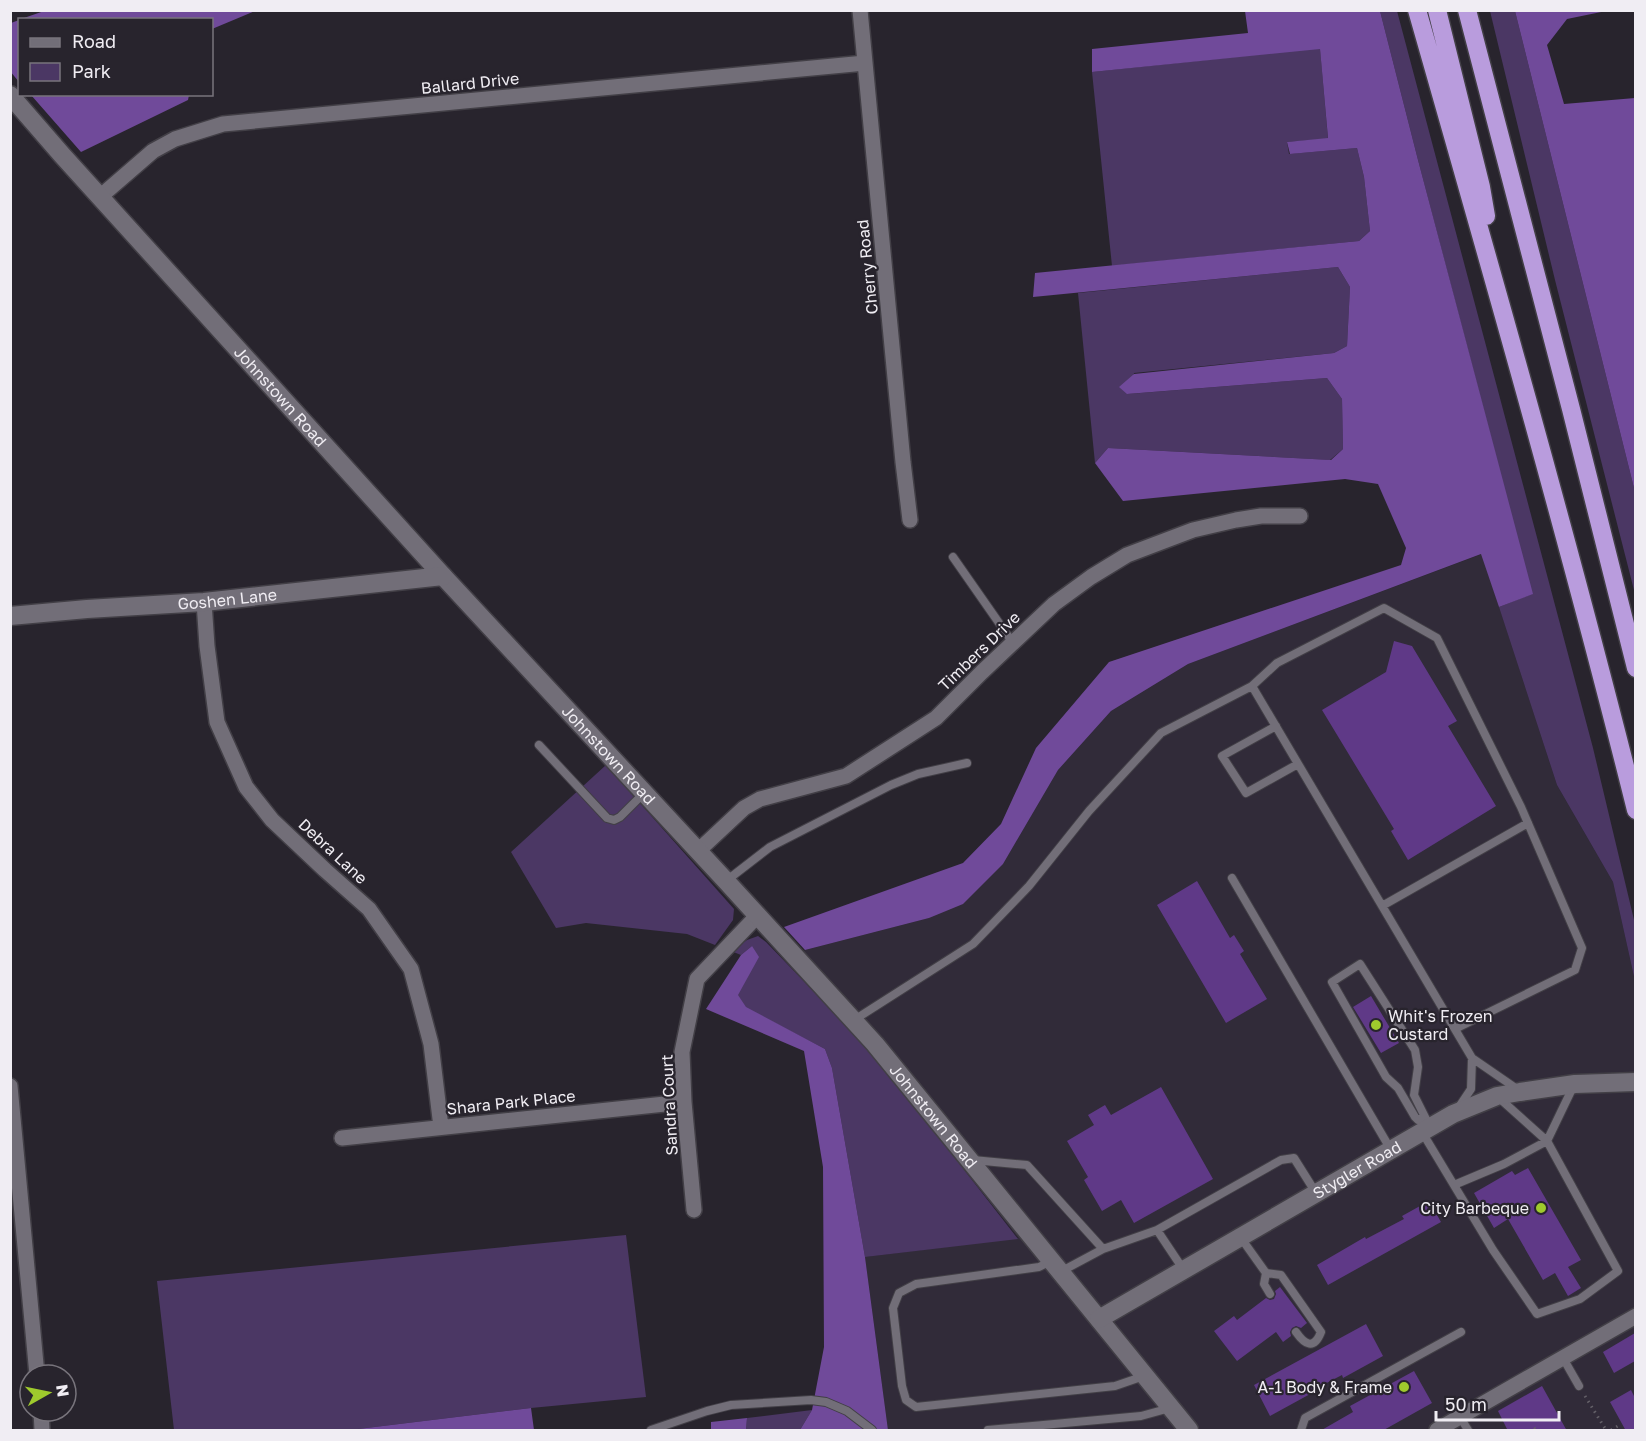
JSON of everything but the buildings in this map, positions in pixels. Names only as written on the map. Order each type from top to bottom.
[{"type":"highway","points":[[1417,10],[1500,301],[1598,660],[1635,810]]},
{"type":"highway","points":[[1437,10],[1481,187],[1500,301]]},
{"type":"highway","points":[[1468,14],[1574,420],[1635,668]]},
{"type":"main road","name":"Johnstown Road","points":[[10,95],[443,576],[854,1020],[1189,1431]]},
{"type":"main road","name":"Goshen Lane","points":[[10,616],[204,602],[443,576]]},
{"type":"main road","name":"Stygler Road","points":[[1099,1319],[1391,1150],[1426,1126],[1497,1096],[1575,1084],[1635,1082]]},
{"type":"street","name":"Cherry Road","points":[[860,10],[910,520]]},
{"type":"street","name":"Ballard Drive","points":[[101,196],[153,151],[175,139],[223,123],[865,63]]},
{"type":"street","name":"Timbers Drive","points":[[698,851],[744,808],[760,799],[846,776],[936,718],[1054,604],[1127,555],[1193,530],[1236,519],[1261,516],[1300,516]]},
{"type":"street","name":"Debra Lane","points":[[204,602],[207,646],[218,722],[246,787],[272,820],[369,909],[411,969],[431,1044],[441,1127]]},
{"type":"street","name":"Sandra Court","points":[[694,1210],[682,1052],[697,979],[758,915]]},
{"type":"street","points":[[10,1086],[36,1363]]},
{"type":"street","name":"Shara Park Place","points":[[342,1138],[684,1102]]},
{"type":"street","points":[[1437,1431],[1464,1424],[1563,1358],[1635,1316]]},
{"type":"lane","points":[[953,557],[1013,643]]},
{"type":"lane","points":[[854,1020],[973,944],[1029,886],[1089,811],[1161,733],[1252,686],[1277,663],[1384,608],[1437,638],[1528,823],[1582,948],[1575,970],[1455,1029]]},
{"type":"lane","points":[[1252,686],[1472,1058],[1520,1092]]},
{"type":"lane","points":[[1275,726],[1222,756],[1246,793],[1298,764]]},
{"type":"lane","points":[[538,745],[607,818],[614,820],[620,817],[644,793]]},
{"type":"lane","points":[[726,881],[770,847],[891,785],[918,774],[967,763]]},
{"type":"lane","points":[[1382,906],[1528,823]]},
{"type":"lane","points":[[1232,878],[1391,1150]]},
{"type":"lane","points":[[1426,1126],[1415,1118],[1398,1088],[1386,1077],[1332,982],[1360,964],[1415,1050],[1418,1067],[1414,1095],[1426,1126],[1454,1185],[1493,1250],[1538,1314],[1580,1299],[1618,1271],[1546,1141],[1497,1096]]},
{"type":"lane","points":[[1454,1114],[1471,1089],[1472,1058]]},
{"type":"lane","points":[[1454,1185],[1504,1164],[1546,1141],[1575,1084]]},
{"type":"lane","points":[[1145,1376],[1114,1386],[916,1407],[906,1400],[902,1386],[893,1308],[899,1293],[916,1284],[1056,1266],[1157,1230],[1281,1160],[1294,1158],[1316,1193]]},
{"type":"lane","points":[[969,1160],[1027,1165],[1103,1249]]},
{"type":"lane","points":[[1157,1230],[1183,1270]]},
{"type":"lane","points":[[1240,1237],[1266,1273],[1281,1275],[1321,1332],[1318,1339],[1309,1344],[1304,1342],[1296,1332]]},
{"type":"lane","points":[[1266,1273],[1263,1284],[1270,1294]]},
{"type":"lane","points":[[1301,1431],[1305,1418],[1461,1332]]},
{"type":"lane","points":[[1563,1358],[1579,1386]]},
{"type":"lane","points":[[651,1431],[731,1405],[811,1400],[826,1402],[847,1411],[872,1431]]},
{"type":"lane","points":[[988,1431],[1141,1416],[1171,1408]]},
{"type":"path","points":[[1579,1386],[1606,1431]]},
{"type":"path","points":[[1611,1431],[1618,1426]]},
{"type":"shaded area","points":[[47,10],[255,10],[213,29],[213,18],[24,18]]},
{"type":"shaded area","points":[[1245,11],[1380,11],[1533,594],[1499,607],[1481,554],[1188,664],[1111,711],[1058,770],[1003,864],[963,904],[929,918],[805,950],[784,927],[963,863],[1001,824],[1036,748],[1109,662],[1401,565],[1406,548],[1378,484],[1345,479],[1123,501],[1095,463],[1108,448],[1331,460],[1343,449],[1342,399],[1327,378],[1127,394],[1119,387],[1134,374],[1334,353],[1347,346],[1350,287],[1338,267],[1033,297],[1035,273],[1359,241],[1370,231],[1364,177],[1357,148],[1290,154],[1287,142],[1328,138],[1320,49],[1092,72],[1092,49],[1248,33]]},
{"type":"shaded area","points":[[1515,11],[1606,11],[1567,19],[1547,45],[1564,104],[1635,98],[1635,492]]},
{"type":"shaded area","points":[[18,21],[18,81],[10,71],[11,23]]},
{"type":"shaded area","points":[[32,96],[189,96],[188,100],[81,152]]},
{"type":"shaded area","points":[[1482,554],[1557,785],[1613,882],[1635,981],[1635,1430],[888,1430],[865,1257],[1018,1238],[905,1094],[847,1026],[786,962],[805,950],[929,918],[1003,864],[1058,770],[1111,711],[1188,664]]},
{"type":"shaded area","points":[[752,946],[759,957],[738,995],[746,1007],[825,1049],[832,1068],[865,1257],[888,1430],[800,1430],[812,1410],[824,1347],[823,1167],[804,1051],[706,1009],[741,955]]},
{"type":"shaded area","points":[[531,1408],[534,1430],[350,1430]]},
{"type":"shaded area","points":[[747,1418],[746,1430],[711,1430],[711,1422]]},
{"type":"green space","points":[[1380,11],[1397,11],[1593,748],[1635,924],[1635,981],[1613,882],[1557,785],[1499,607],[1532,594]]},
{"type":"green space","points":[[1490,11],[1515,11],[1635,492],[1635,594],[1555,280]]},
{"type":"green space","points":[[1320,48],[1328,139],[1287,142],[1289,154],[1357,148],[1364,177],[1370,231],[1359,241],[1112,266],[1092,72]]},
{"type":"green space","points":[[1338,267],[1350,287],[1347,346],[1334,353],[1134,373],[1128,394],[1327,378],[1342,399],[1343,449],[1330,460],[1108,448],[1095,463],[1078,293]]},
{"type":"green space","points":[[606,765],[734,909],[733,920],[715,945],[687,934],[586,923],[556,928],[511,852]]},
{"type":"green space","points":[[758,936],[847,1026],[905,1094],[1018,1239],[865,1257],[832,1068],[825,1049],[746,1008],[737,995],[752,946],[741,955],[731,951],[747,940]]},
{"type":"green space","points":[[626,1235],[646,1397],[531,1408],[350,1430],[174,1430],[157,1281]]},
{"type":"green space","points":[[812,1410],[800,1430],[746,1430],[747,1418]]},
{"type":"place","name":"Whit's Frozen Custard","points":[[1376,1025]]},
{"type":"place","name":"City Barbeque","points":[[1541,1208]]},
{"type":"place","name":"A-1 Body & Frame","points":[[1404,1387]]}]
